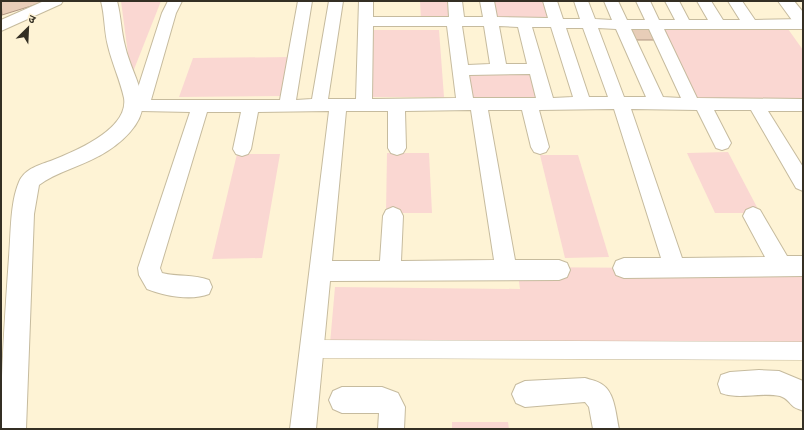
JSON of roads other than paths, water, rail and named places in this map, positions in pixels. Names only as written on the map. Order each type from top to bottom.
[{"type":"street","points":[[1,26],[56,1]]},
{"type":"street","points":[[109,1],[112,12],[116,45],[137,102]]},
{"type":"street","points":[[12,429],[22,222],[28,185],[30,180],[38,174],[89,153],[111,137],[130,115],[137,102],[174,1]]},
{"type":"street","points":[[287,106],[305,1]]},
{"type":"street","points":[[303,429],[320,271],[328,105],[336,1]]},
{"type":"street","points":[[364,105],[366,1]]},
{"type":"street","points":[[455,1],[460,70],[471,104],[506,270]]},
{"type":"street","points":[[487,1],[499,70]]},
{"type":"street","points":[[550,1],[583,103]]},
{"type":"street","points":[[581,1],[619,103],[675,267]]},
{"type":"street","points":[[611,1],[657,103]]},
{"type":"street","points":[[643,1],[654,25],[698,104],[722,143]]},
{"type":"street","points":[[672,1],[684,24]]},
{"type":"street","points":[[704,1],[718,24]]},
{"type":"street","points":[[735,1],[750,24]]},
{"type":"street","points":[[786,1],[803,23]]},
{"type":"street","points":[[365,22],[456,21],[654,25],[803,23]]},
{"type":"street","points":[[524,23],[537,69],[540,147]]},
{"type":"street","points":[[460,70],[537,69]]},
{"type":"street","points":[[137,102],[200,106],[538,103],[803,105]]},
{"type":"street","points":[[396,104],[397,148]]},
{"type":"street","points":[[756,105],[803,183]]},
{"type":"street","points":[[200,106],[149,268],[150,275],[155,282],[168,285],[201,288]]},
{"type":"street","points":[[242,149],[251,106]]},
{"type":"street","points":[[390,270],[393,216]]},
{"type":"street","points":[[753,216],[780,266]]},
{"type":"street","points":[[624,268],[803,266]]},
{"type":"street","points":[[320,271],[559,270]]},
{"type":"street","points":[[311,349],[803,351]]},
{"type":"street","points":[[730,384],[779,382],[793,388],[803,398]]},
{"type":"street","points":[[525,394],[585,390],[595,394],[601,403],[606,429]]},
{"type":"street","points":[[342,400],[382,400],[389,402],[392,407],[392,429]]}]
